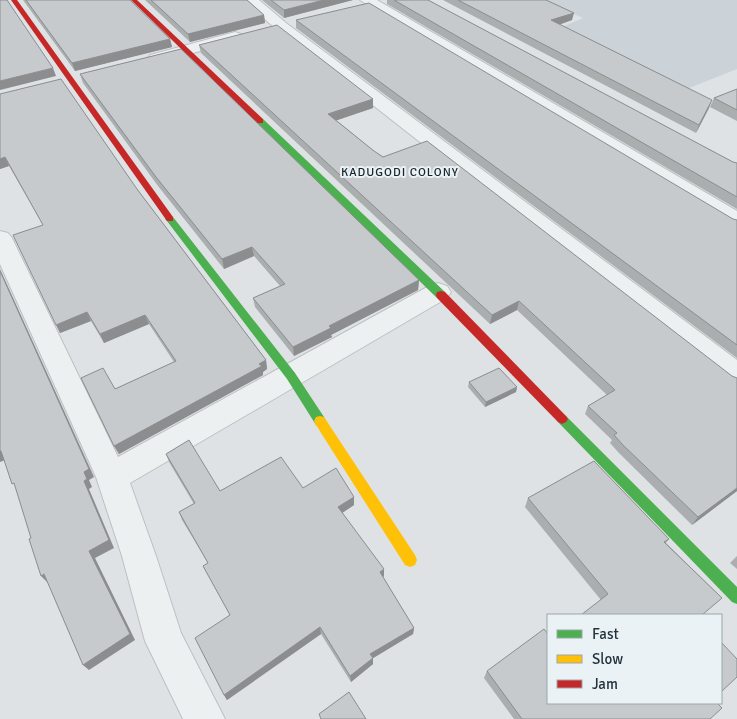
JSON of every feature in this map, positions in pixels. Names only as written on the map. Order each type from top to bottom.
[{"type":"street","points":[[14,0],[149,192],[290,376],[410,560]]},
{"type":"street","points":[[134,0],[438,292],[737,597]]},
{"type":"street","points":[[250,0],[273,28],[737,375]]},
{"type":"street","points":[[368,2],[737,221]]},
{"type":"street","points":[[142,61],[273,28]]},
{"type":"street","points":[[52,84],[87,75]]},
{"type":"street","points":[[0,238],[112,477],[139,556],[164,641],[205,719]]},
{"type":"street","points":[[112,477],[438,292]]},
{"type":"shaded area","points":[[542,0],[737,0],[737,69],[684,90],[555,30],[583,18]]},
{"type":"building","points":[[0,0],[7,0],[53,68],[0,81]]},
{"type":"building","points":[[26,0],[130,0],[170,39],[72,63]]},
{"type":"building","points":[[151,0],[247,0],[264,15],[188,34]]},
{"type":"building","points":[[271,0],[324,0],[284,10]]},
{"type":"building","points":[[394,0],[428,0],[737,163],[737,197]]},
{"type":"building","points":[[458,0],[546,0],[574,13],[551,20],[712,100],[699,125]]},
{"type":"building","points":[[369,3],[737,220],[737,345],[296,20]]},
{"type":"building","points":[[277,25],[373,99],[328,114],[374,151],[383,157],[427,141],[737,378],[737,488],[698,517],[623,445],[614,435],[617,433],[588,406],[615,390],[519,301],[492,315],[199,45]]},
{"type":"building","points":[[181,49],[419,280],[329,326],[331,328],[293,347],[253,298],[285,284],[252,247],[222,259],[156,177],[80,74]]},
{"type":"building","points":[[61,79],[137,189],[266,360],[259,364],[262,366],[114,446],[81,378],[103,368],[115,389],[176,361],[145,315],[100,334],[87,312],[56,325],[13,235],[43,225],[5,157],[0,159],[0,94]]},
{"type":"building","points":[[737,89],[737,110],[714,98]]},
{"type":"building","points":[[0,271],[89,469],[84,472],[87,479],[84,481],[109,540],[89,551],[130,634],[83,665],[44,574],[41,576],[14,483],[12,484],[0,451]]},
{"type":"building","points":[[499,368],[517,387],[486,402],[469,382]]},
{"type":"building","points":[[189,440],[220,491],[281,457],[303,488],[336,468],[354,497],[338,507],[384,569],[380,572],[414,628],[370,654],[373,658],[350,676],[320,627],[224,695],[195,638],[230,615],[203,566],[208,563],[179,512],[195,503],[166,454]]},
{"type":"building","points":[[594,461],[669,539],[664,542],[722,598],[703,614],[582,614],[608,594],[528,498]]},
{"type":"building","points":[[544,629],[547,633],[547,704],[718,704],[722,708],[710,719],[522,719],[487,671]]},
{"type":"building","points":[[722,643],[737,659],[737,677],[722,691]]},
{"type":"building","points":[[349,692],[366,719],[321,719],[319,714]]},
{"type":"traffic: fast","points":[[260,121],[441,295]]},
{"type":"traffic: fast","points":[[170,219],[291,376],[320,421]]},
{"type":"traffic: fast","points":[[562,419],[737,597]]},
{"type":"traffic: slow","points":[[320,421],[410,560]]},
{"type":"traffic: jam","points":[[14,0],[170,219]]},
{"type":"traffic: jam","points":[[134,0],[260,121]]},
{"type":"traffic: jam","points":[[441,295],[562,419]]},
{"type":"district","name":"KADUGODI COLONY","points":[[400,172]]}]
